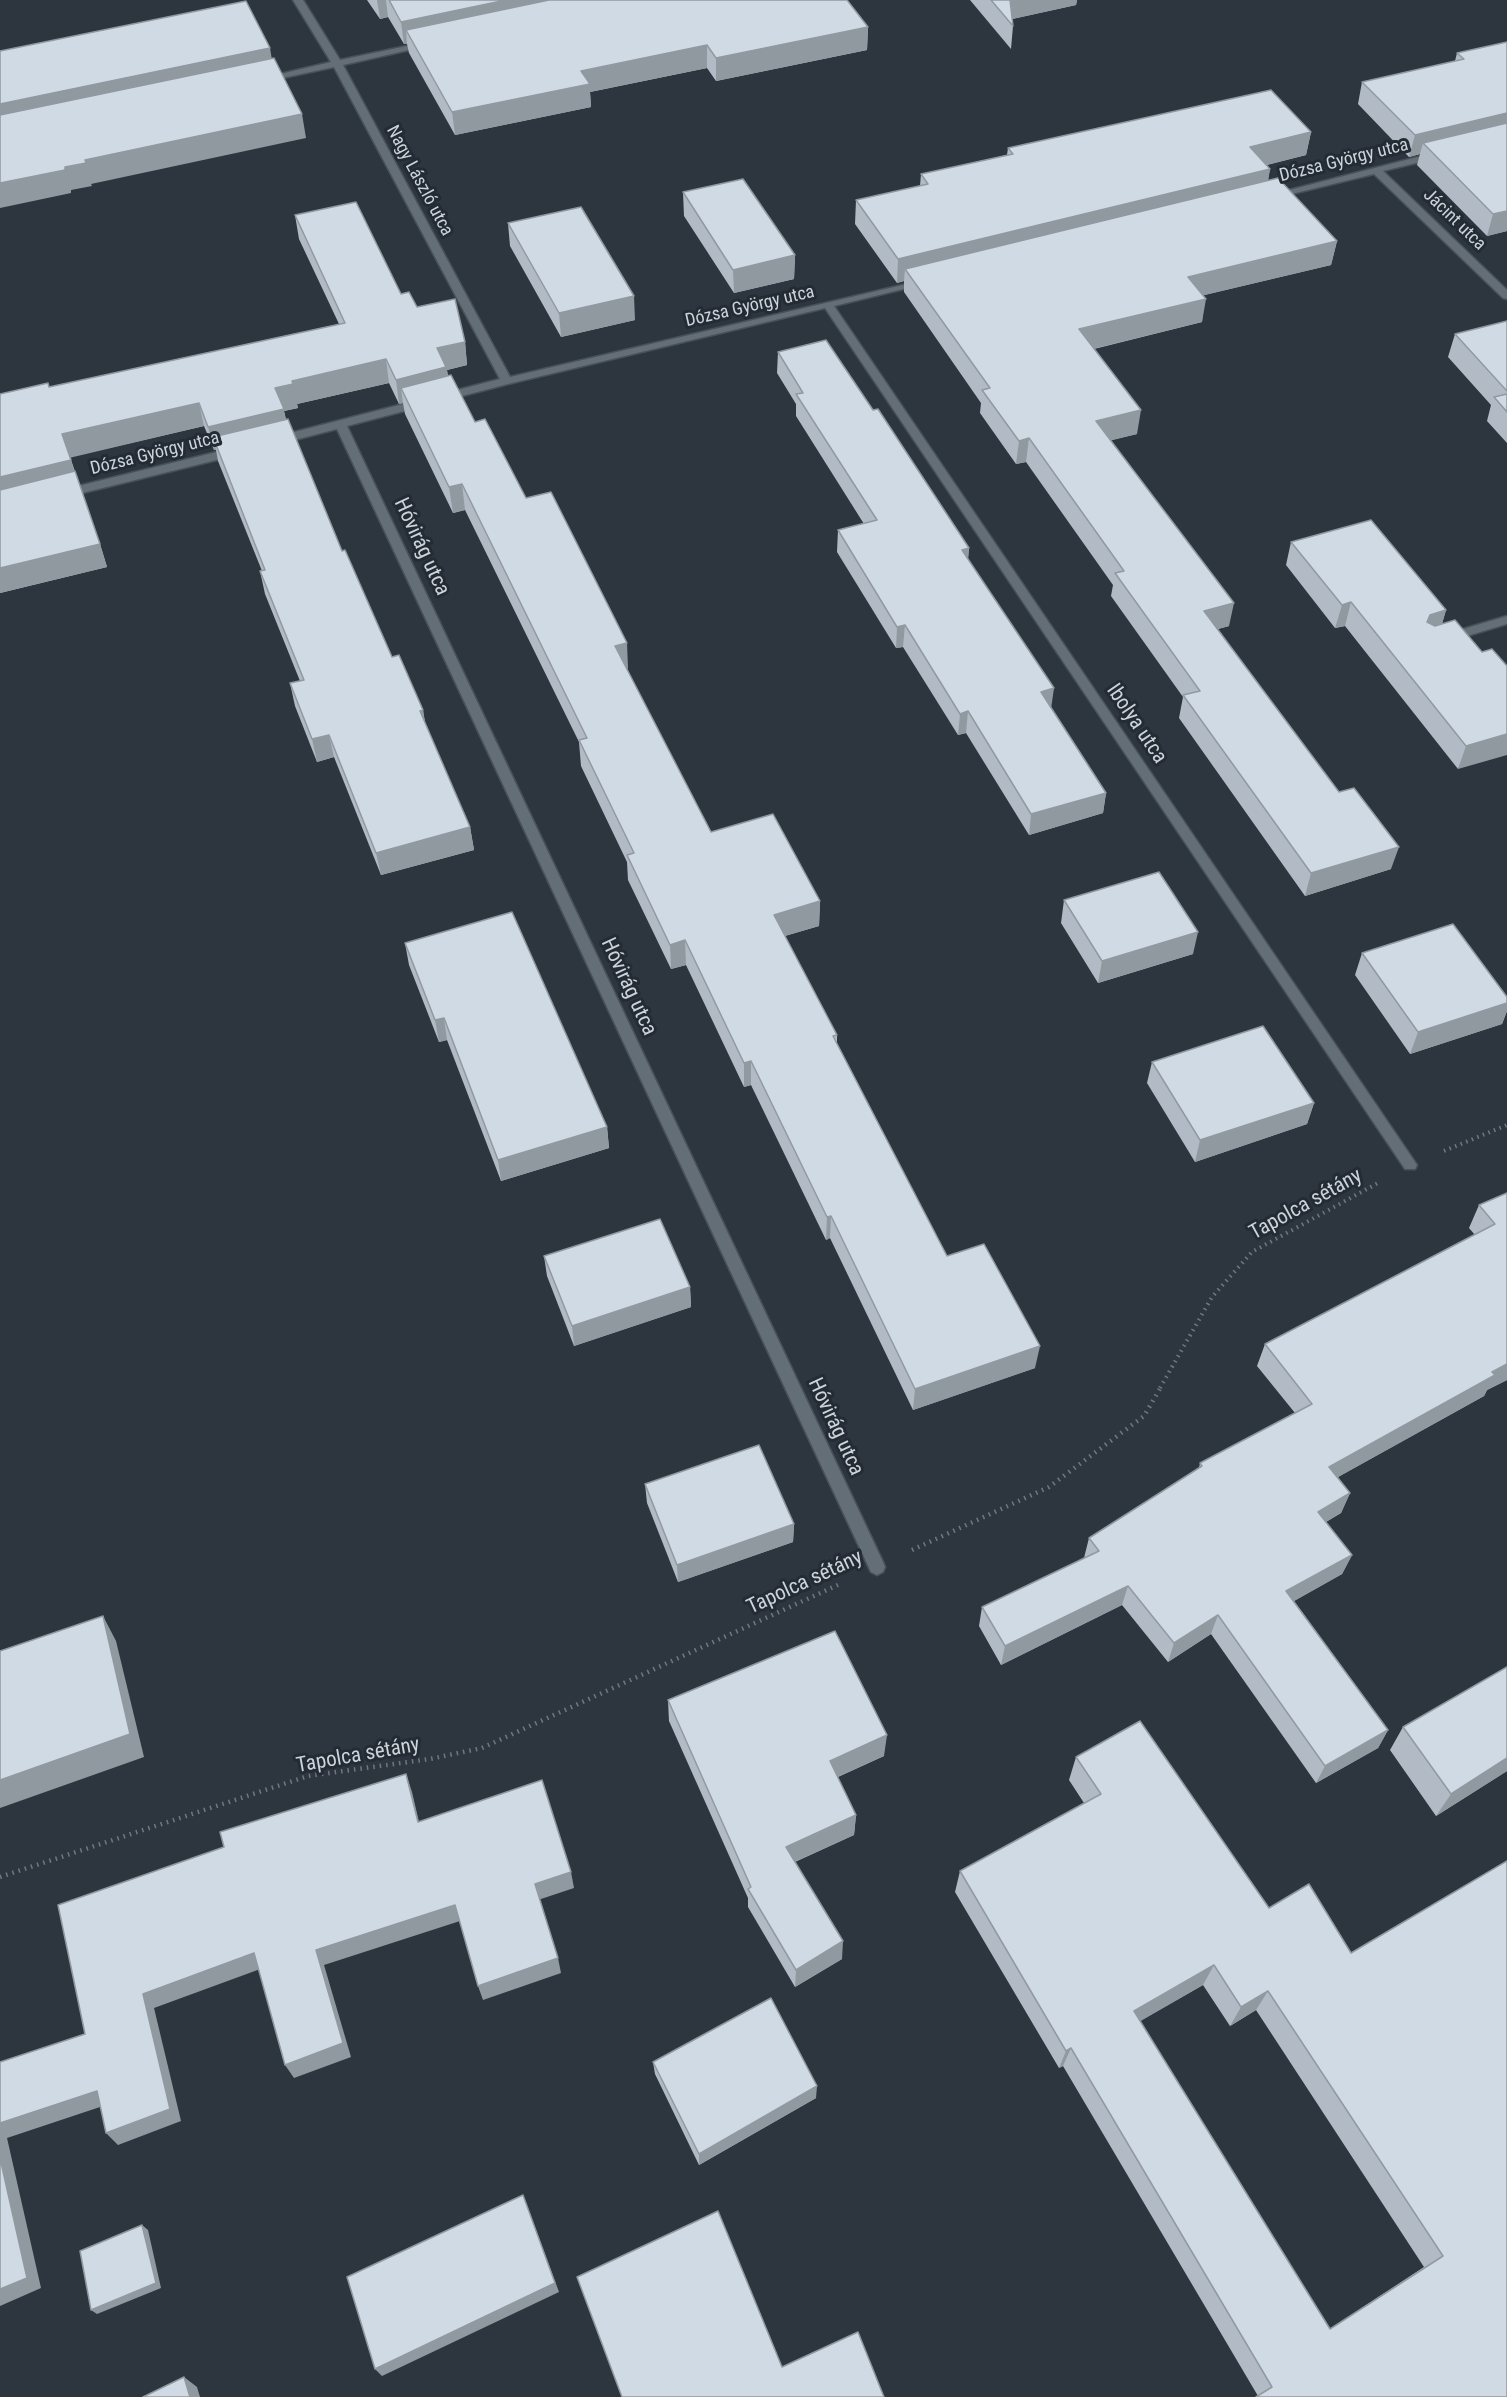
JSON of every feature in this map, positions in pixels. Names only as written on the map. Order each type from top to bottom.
[{"type":"street","name":"Nagy László utca","points":[[297,0],[337,64],[507,381]]},
{"type":"street","points":[[255,81],[442,42]]},
{"type":"street","name":"Dózsa György utca","points":[[1259,199],[1452,151]]},
{"type":"street","name":"Jácint utca","points":[[1376,170],[1507,296]]},
{"type":"street","name":"Dózsa György utca","points":[[45,498],[341,425],[507,381],[933,279]]},
{"type":"street","name":"Ibolya utca","points":[[828,305],[1410,1165]]},
{"type":"street","name":"Hóvirág utca","points":[[341,425],[877,1567]]},
{"type":"street","points":[[1439,640],[1507,620]]},
{"type":"path","name":"Tapolca sétány","points":[[0,1877],[308,1776],[430,1759],[482,1748],[1049,1487],[1144,1416],[1212,1297],[1252,1252],[1410,1165],[1507,1125]]},
{"type":"building","points":[[389,0],[506,0],[401,22]]},
{"type":"building","points":[[549,0],[847,0],[868,27],[716,58],[707,45],[581,71],[590,84],[452,112],[406,30]]},
{"type":"building","points":[[991,0],[1010,0],[1013,26]]},
{"type":"building","points":[[246,1],[270,48],[0,104],[0,51]]},
{"type":"building","points":[[1507,42],[1507,113],[1415,135],[1362,82],[1464,59],[1457,53]]},
{"type":"building","points":[[274,58],[302,114],[85,160],[86,163],[65,167],[65,170],[0,183],[0,115]]},
{"type":"building","points":[[1271,90],[1311,132],[1250,147],[1270,169],[898,259],[856,200],[928,184],[921,174],[1013,154],[1008,148]]},
{"type":"building","points":[[1507,123],[1507,211],[1493,214],[1423,143]]},
{"type":"building","points":[[1278,178],[1337,241],[1188,277],[1206,299],[1079,329],[1141,410],[1096,421],[1234,603],[1204,611],[1339,792],[1354,788],[1399,847],[1311,873],[1183,695],[1200,691],[1115,573],[1124,571],[1029,438],[1019,441],[982,390],[990,388],[905,269]]},
{"type":"building","points":[[743,179],[795,255],[733,270],[683,192]]},
{"type":"building","points":[[356,202],[401,294],[409,292],[417,307],[455,299],[465,342],[437,348],[446,367],[396,380],[386,359],[292,381],[293,384],[275,388],[284,409],[208,427],[199,403],[62,434],[71,460],[0,477],[0,394],[48,383],[49,387],[345,323],[295,215]]},
{"type":"building","points":[[581,207],[634,296],[559,313],[508,223]]},
{"type":"building","points":[[1507,321],[1507,391],[1455,334]]},
{"type":"building","points":[[826,340],[873,410],[878,409],[969,548],[962,550],[1054,688],[1041,692],[1106,793],[1031,814],[968,711],[960,714],[905,625],[897,627],[838,530],[877,520],[796,394],[803,393],[778,352]]},
{"type":"building","points":[[451,375],[475,422],[485,419],[526,498],[551,492],[627,643],[615,646],[711,832],[773,814],[820,901],[774,915],[837,1035],[833,1036],[947,1256],[984,1244],[1040,1346],[915,1389],[831,1216],[827,1217],[751,1061],[744,1063],[685,940],[670,945],[627,855],[634,853],[579,740],[587,738],[462,484],[449,487],[401,388]]},
{"type":"building","points":[[1507,394],[1507,412],[1494,397]]},
{"type":"building","points":[[288,419],[342,551],[345,550],[392,657],[399,655],[423,710],[420,711],[470,827],[376,853],[329,735],[312,739],[290,683],[304,680],[260,571],[265,570],[213,437]]},
{"type":"building","points":[[75,471],[100,544],[0,568],[0,490]]},
{"type":"building","points":[[1371,520],[1446,610],[1430,615],[1427,622],[1435,626],[1455,620],[1482,652],[1492,649],[1507,666],[1507,734],[1466,746],[1351,602],[1342,605],[1291,542]]},
{"type":"building","points":[[1159,872],[1198,932],[1102,961],[1064,900]]},
{"type":"building","points":[[512,912],[607,1127],[498,1160],[444,1018],[435,1020],[405,943]]},
{"type":"building","points":[[1453,924],[1507,997],[1507,1003],[1418,1032],[1362,953]]},
{"type":"building","points":[[1263,1026],[1314,1103],[1200,1140],[1152,1062]]},
{"type":"building","points":[[1507,1193],[1507,1364],[1492,1372],[1495,1375],[1329,1467],[1350,1493],[1318,1512],[1352,1555],[1286,1591],[1388,1730],[1325,1766],[1218,1615],[1174,1643],[1128,1586],[1005,1646],[982,1607],[1099,1551],[1089,1538],[1202,1466],[1200,1463],[1312,1404],[1265,1344],[1495,1224],[1479,1205]]},
{"type":"building","points":[[660,1219],[690,1287],[572,1326],[544,1256]]},
{"type":"building","points":[[759,1445],[794,1524],[677,1565],[645,1484]]},
{"type":"building","points":[[103,1616],[130,1734],[0,1780],[0,1651]]},
{"type":"building","points":[[835,1631],[887,1735],[830,1761],[856,1815],[786,1847],[843,1941],[796,1970],[748,1889],[751,1887],[668,1700]]},
{"type":"building","points":[[1507,1667],[1507,1758],[1451,1794],[1403,1727]]},
{"type":"building","points":[[1140,1721],[1269,1908],[1309,1884],[1351,1953],[1507,1861],[1507,2397],[1256,2397],[1272,2387],[1071,2048],[1066,2051],[960,1871],[1101,1794],[1076,1757]],"holes":[[[1214,1965],[1241,2007],[1268,1991],[1443,2256],[1330,2329],[1134,2011]]]},
{"type":"building","points":[[406,1774],[418,1822],[542,1780],[571,1872],[535,1884],[558,1958],[478,1986],[455,1905],[316,1950],[343,2043],[285,2065],[254,1953],[143,1994],[170,2109],[106,2133],[97,2091],[0,2123],[0,2062],[85,2034],[58,1905],[224,1847],[220,1832]]},
{"type":"building","points":[[771,1998],[817,2086],[699,2154],[653,2062]]},
{"type":"building","points":[[0,2158],[27,2278],[0,2289]]},
{"type":"building","points":[[523,2195],[555,2283],[375,2369],[347,2277]]},
{"type":"building","points":[[718,2211],[782,2367],[858,2332],[884,2397],[622,2397],[577,2277]]},
{"type":"building","points":[[142,2225],[156,2283],[91,2310],[80,2251]]},
{"type":"building","points":[[184,2377],[190,2397],[143,2397]]}]
